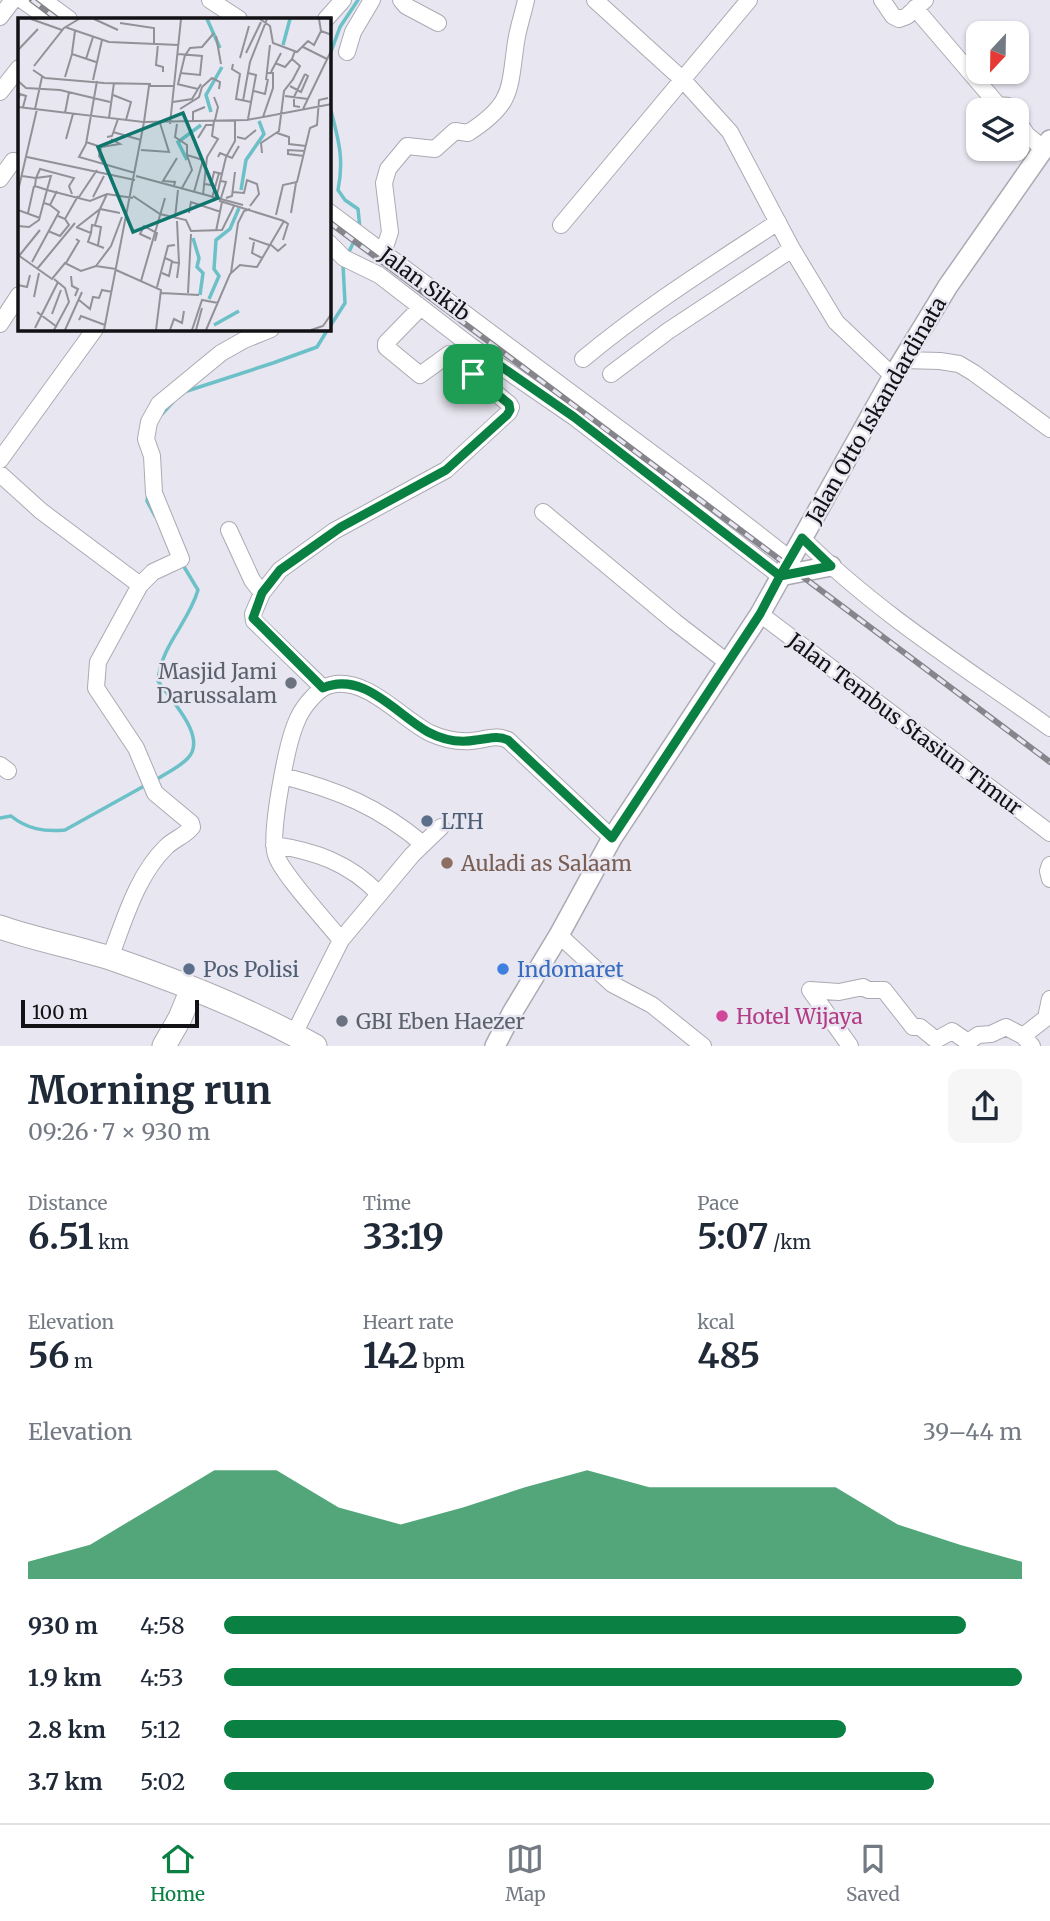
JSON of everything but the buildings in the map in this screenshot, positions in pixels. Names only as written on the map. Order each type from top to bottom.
[{"type":"highway","points":[[0,927],[110,958],[220,999],[315,1046]]},
{"type":"highway","points":[[164,1046],[192,989]]},
{"type":"main road","name":"Jalan Otto Iskandardinata","points":[[495,1046],[612,838],[760,614],[898,368],[948,286],[1047,144]]},
{"type":"main road","points":[[785,568],[831,566]]},
{"type":"street","points":[[0,17],[13,0]]},
{"type":"street","points":[[22,0],[48,18]]},
{"type":"street","points":[[43,0],[68,18]]},
{"type":"street","points":[[210,0],[237,18]]},
{"type":"street","points":[[327,18],[343,0]]},
{"type":"street","points":[[347,52],[353,32],[372,0]]},
{"type":"street","points":[[401,0],[438,23]]},
{"type":"street","points":[[383,253],[390,232],[384,183],[388,169],[407,146],[435,149],[455,131],[468,134],[496,111],[511,84],[516,39],[526,0]]},
{"type":"street","points":[[561,225],[749,0]]},
{"type":"street","points":[[882,0],[893,16],[899,19],[907,16],[920,4],[993,98]]},
{"type":"street","points":[[600,2],[684,79],[730,132],[792,249],[836,322],[898,368],[940,360],[959,364],[1050,429]]},
{"type":"street","points":[[0,92],[18,69]]},
{"type":"street","points":[[1029,136],[1047,144]]},
{"type":"street","points":[[0,179],[13,161],[18,162]]},
{"type":"street","name":"Jalan Sikib","points":[[331,214],[704,492],[785,568]]},
{"type":"street","points":[[583,359],[626,324],[683,284],[779,222]]},
{"type":"street","points":[[611,374],[668,331],[792,249]]},
{"type":"street","points":[[340,255],[379,275],[486,356],[785,568]]},
{"type":"street","points":[[0,324],[18,297]]},
{"type":"street","points":[[323,688],[254,621],[253,614],[262,593],[280,570],[341,527],[446,470],[510,410],[509,404],[447,354],[419,375],[386,347],[386,343],[420,308]]},
{"type":"street","points":[[0,460],[94,331]]},
{"type":"street","points":[[110,958],[129,907],[148,870],[167,846],[192,827],[191,823],[155,793],[136,748],[96,688],[98,662],[140,585],[153,572],[179,561],[154,493],[152,456],[146,439],[149,422],[165,398],[221,354],[266,331]]},
{"type":"street","points":[[473,374],[486,356]]},
{"type":"street","points":[[0,474],[41,511],[140,585]]},
{"type":"street","points":[[543,512],[727,662]]},
{"type":"street","points":[[229,530],[262,593]]},
{"type":"street","points":[[802,538],[884,610],[1050,728]]},
{"type":"street","name":"Jalan Tembus Stasiun Timur","points":[[760,614],[1050,834]]},
{"type":"street","points":[[341,940],[281,865],[274,845],[283,776],[295,725],[299,716],[323,688],[339,684],[362,689],[426,731],[440,737],[463,741],[498,737],[508,740],[612,838]]},
{"type":"street","points":[[283,776],[334,792],[382,813],[423,845]]},
{"type":"street","points":[[294,1034],[341,940],[378,893],[441,827]]},
{"type":"street","points":[[274,845],[305,850],[335,861],[355,872],[378,893]]},
{"type":"street","points":[[1050,865],[1050,879]]},
{"type":"street","points":[[559,935],[612,984],[652,1005],[703,1046]]},
{"type":"street","points":[[850,1046],[810,990],[839,992],[863,987],[868,990],[884,990],[913,1027],[920,1027],[936,1040],[952,1031],[968,1042],[978,1035],[991,1034],[1006,1027],[1027,1041],[1046,1018],[1050,999]]},
{"type":"waterway","points":[[331,52],[340,27],[358,0]]},
{"type":"waterway","points":[[331,111],[340,156],[338,190],[345,200],[358,209],[360,229]]},
{"type":"waterway","points":[[348,254],[355,239]]},
{"type":"waterway","points":[[331,325],[345,303],[343,265]]},
{"type":"waterway","points":[[184,392],[317,347],[327,331]]},
{"type":"waterway","points":[[162,414],[173,402]]},
{"type":"waterway","points":[[148,494],[147,501],[155,516]]},
{"type":"waterway","points":[[156,780],[185,761],[193,749],[193,740],[185,718],[158,681],[164,656],[188,614],[198,590],[183,565]]},
{"type":"waterway","points":[[0,818],[11,816],[36,829],[65,830],[146,785]]},
{"type":"railway","points":[[32,0],[56,18]]},
{"type":"railway","points":[[331,223],[1050,762]]},
{"type":"place","name":"Masjid Jami Darussalam","points":[[291,683]]},
{"type":"place","name":"LTH","points":[[427,821]]},
{"type":"place","name":"Auladi as Salaam","points":[[447,863]]},
{"type":"place","name":"Pos Polisi","points":[[189,969]]},
{"type":"place","name":"Indomaret","points":[[503,969]]},
{"type":"place","name":"Hotel Wijaya","points":[[722,1016]]},
{"type":"place","name":"GBI Eben Haezer","points":[[342,1021]]},
{"type":"route","points":[[473,374],[486,356],[574,417],[780,576],[802,538],[831,566],[780,576],[760,614],[612,838],[508,740],[498,737],[463,741],[440,737],[426,731],[362,689],[348,684],[323,688],[253,618],[262,593],[280,570],[334,531],[446,470],[507,415],[511,407],[509,404],[473,374]]}]
